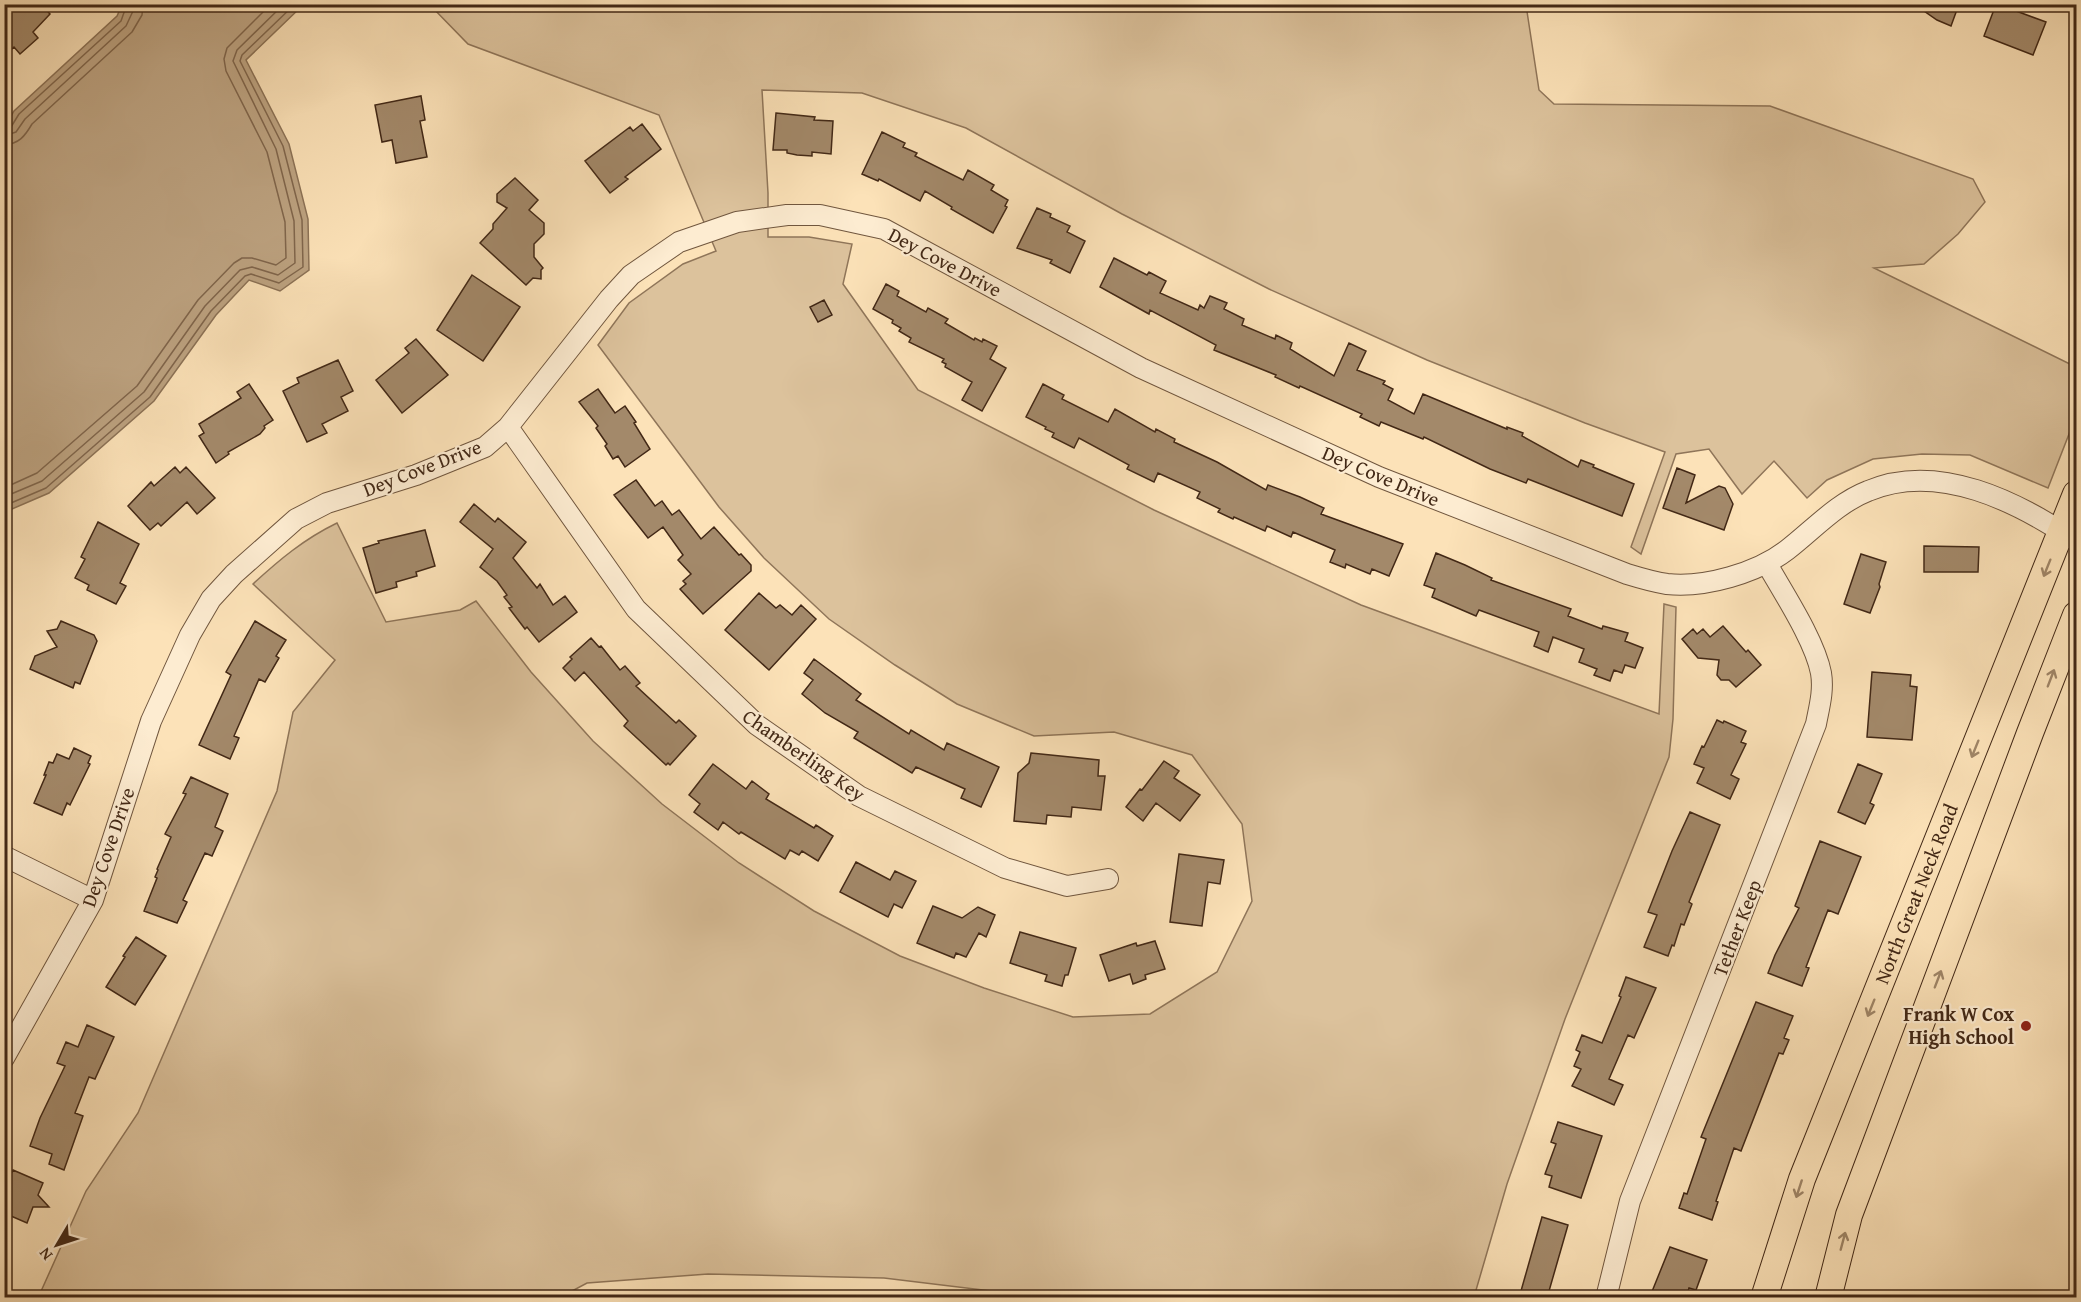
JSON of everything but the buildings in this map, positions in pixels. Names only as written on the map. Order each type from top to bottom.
[{"type":"main road","name":"North Great Neck Road","points":[[1764,1298],[1802,1179],[2069,536],[2076,494]]},
{"type":"main road","points":[[1828,1298],[1849,1215],[2076,615]]},
{"type":"street","name":"Dey Cove Drive","points":[[4,1058],[93,900],[151,721],[190,635],[211,599],[234,574],[296,519],[327,503],[416,476],[485,447],[508,427],[609,299],[631,275],[679,242],[737,222],[787,215],[820,215],[884,228],[1142,368],[1379,477],[1627,574],[1669,584],[1719,580],[1767,564],[1838,508],[1866,491],[1889,483],[1912,480],[1931,480],[1959,485],[2008,502],[2069,536]]},
{"type":"street","name":"Chamberling Key","points":[[508,427],[636,609],[757,726],[859,796],[1005,868],[1067,886],[1108,879]]},
{"type":"street","name":"Tether Keep","points":[[1606,1298],[1630,1201],[1816,724],[1822,698],[1821,674],[1814,650],[1767,564]]},
{"type":"street","points":[[4,855],[93,900]]},
{"type":"shaded area","points":[[430,5],[1526,5],[1539,90],[1554,104],[1770,106],[1973,179],[1985,202],[1958,234],[1924,264],[1874,268],[2076,367],[2076,416],[2048,488],[1970,455],[1922,454],[1873,459],[1827,480],[1807,498],[1774,461],[1742,494],[1709,449],[1676,454],[1641,554],[1631,547],[1665,452],[1427,360],[1269,289],[1122,214],[966,128],[862,93],[762,90],[768,237],[809,237],[852,244],[843,284],[918,390],[1154,510],[1361,605],[1659,714],[1664,604],[1676,607],[1673,719],[1669,757],[1565,1019],[1507,1184],[1474,1297],[1048,1298],[884,1278],[708,1274],[587,1283],[559,1298],[38,1298],[86,1191],[138,1113],[277,791],[293,712],[335,660],[253,584],[292,550],[337,523],[386,622],[460,610],[476,601],[531,672],[593,741],[662,804],[739,863],[814,911],[900,956],[984,988],[1073,1017],[1150,1014],[1217,972],[1252,901],[1242,824],[1192,755],[1114,732],[1034,736],[957,704],[895,665],[829,619],[764,558],[719,507],[598,345],[629,303],[683,264],[716,251],[659,115],[468,44]]},
{"type":"water","points":[[122,5],[303,5],[246,60],[289,144],[308,219],[309,270],[280,291],[249,280],[216,315],[154,401],[49,493],[5,512],[5,127],[14,111],[117,16]]},
{"type":"place","name":"Frank W Cox High School","points":[[2026,1026]]}]
